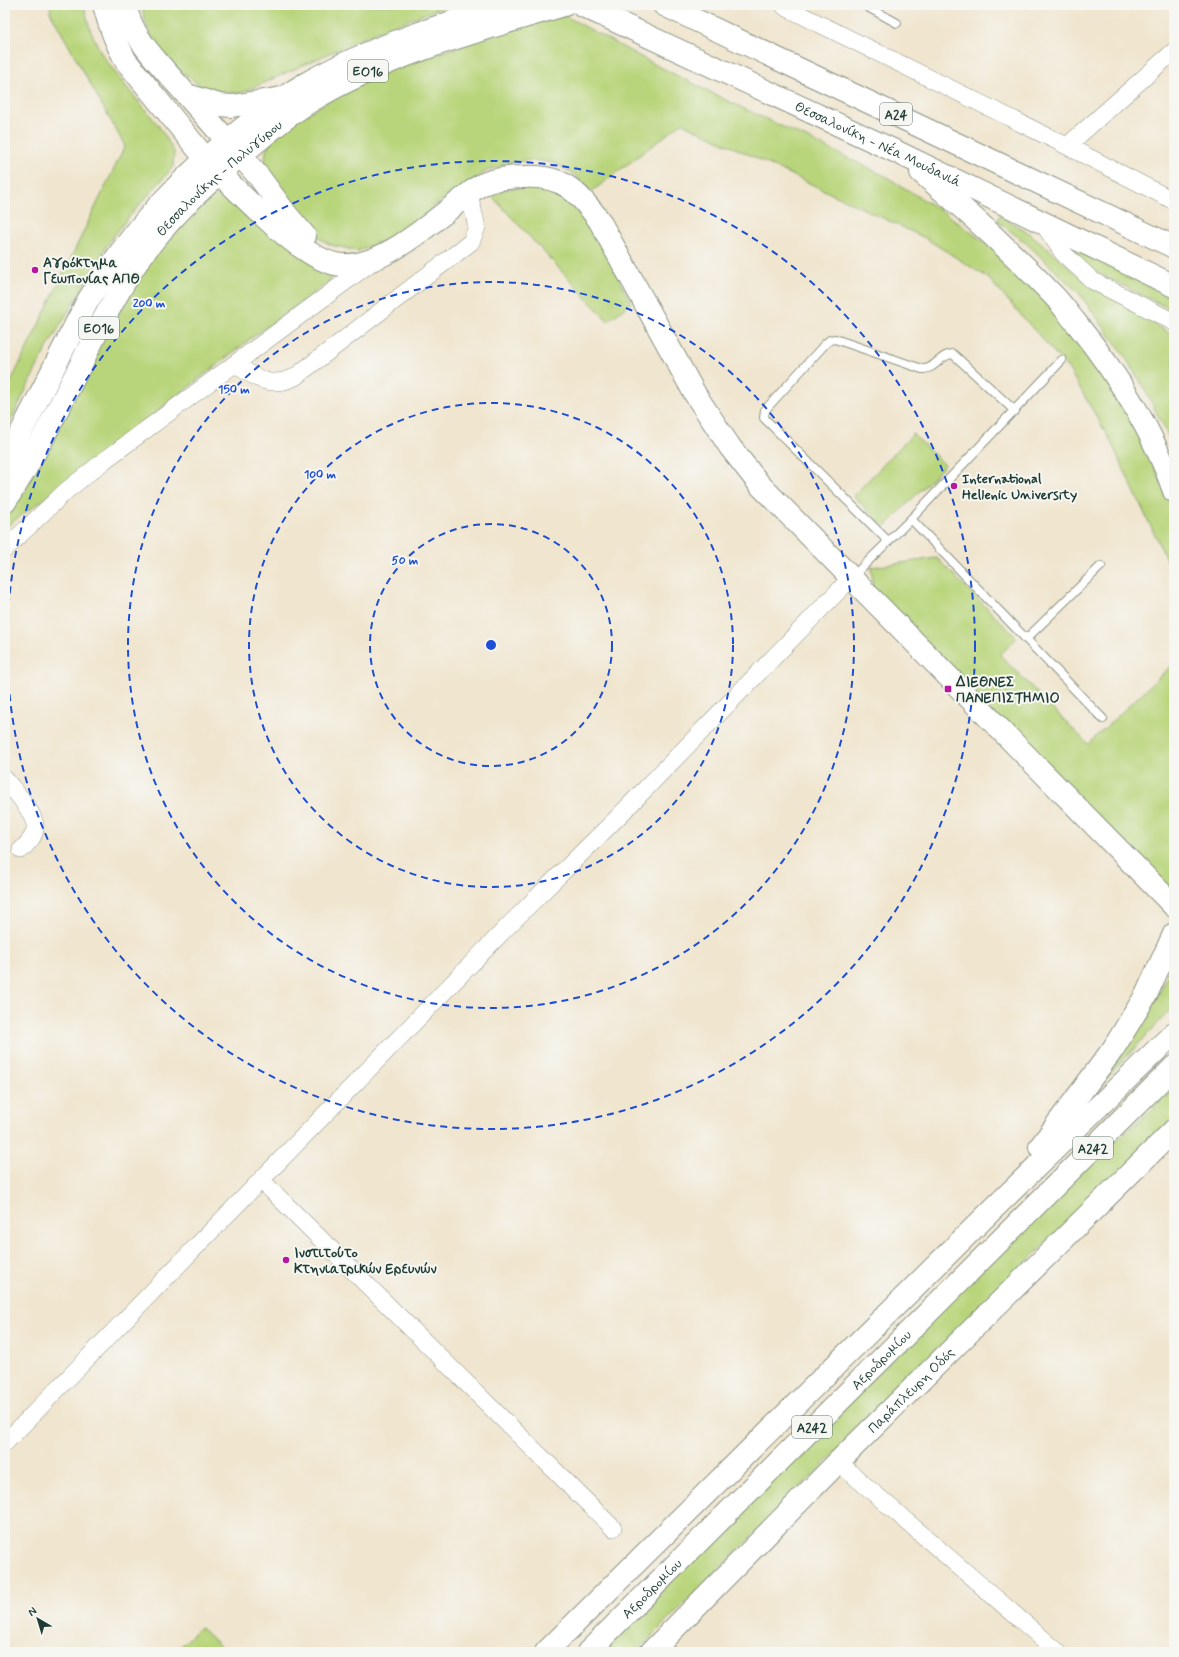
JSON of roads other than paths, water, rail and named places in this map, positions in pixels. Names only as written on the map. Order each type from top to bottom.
[{"type":"main road","points":[[104,5],[117,45],[126,61],[212,166],[271,222],[306,250],[335,264],[350,265],[376,260],[399,246],[483,184],[513,177],[539,176],[563,183],[582,197],[599,220],[695,394],[730,447],[760,485],[1174,906]]},
{"type":"main road","points":[[125,5],[135,34],[147,50],[260,178],[301,233],[317,246],[333,255],[346,258],[376,260]]},
{"type":"main road","name":"Θεσσαλονίκης - Πολυγύρου","points":[[5,502],[24,472],[101,324],[138,260],[179,211],[212,166],[233,148],[282,98],[328,72],[378,49],[443,25],[564,5]]},
{"type":"main road","name":"Θεσσαλονίκη - Νέα Μουδανιά","points":[[581,5],[899,153],[1174,286]]},
{"type":"main road","name":"Α24","points":[[664,5],[1174,247]]},
{"type":"main road","name":"Θεσσαλονίκης - Πολυγύρου","points":[[233,148],[320,95],[348,80],[388,62],[510,13]]},
{"type":"main road","points":[[187,95],[219,105],[232,106],[282,98]]},
{"type":"main road","points":[[899,153],[962,207],[1055,296],[1091,342],[1123,387],[1151,437],[1174,491]]},
{"type":"main road","name":"Θεσσαλονίκης - Πολυγύρου","points":[[5,464],[87,302],[103,277],[144,221],[187,175],[212,166]]},
{"type":"main road","points":[[1128,224],[1174,238]]},
{"type":"main road","points":[[992,1210],[1057,1126],[1113,1049],[1146,995],[1164,960],[1174,934]]},
{"type":"main road","points":[[992,1210],[1174,1033]]},
{"type":"main road","name":"Αεροδρομίου","points":[[588,1652],[1174,1067]]},
{"type":"main road","name":"Παράπλευρη Οδός","points":[[651,1652],[838,1462],[1174,1130]]},
{"type":"main road","name":"Αεροδρομίου","points":[[546,1652],[992,1210]]},
{"type":"street","points":[[784,5],[785,7],[1067,146],[1174,201]]},
{"type":"street","points":[[1067,146],[1174,51]]},
{"type":"street","points":[[235,364],[258,380],[268,382],[286,381],[295,377],[471,242],[477,227],[469,194]]},
{"type":"street","points":[[1040,221],[1063,253],[1093,281],[1174,322]]},
{"type":"street","points":[[5,548],[66,491],[376,260]]},
{"type":"street","points":[[5,1442],[851,578]]},
{"type":"street","points":[[5,779],[32,814],[35,829],[30,841],[21,850]]},
{"type":"street","points":[[261,1180],[613,1528]]},
{"type":"street","points":[[838,1462],[1058,1652]]},
{"type":"lane","points":[[864,5],[897,23]]},
{"type":"lane","points":[[888,541],[764,418],[767,407],[828,341],[835,340],[922,369],[932,367],[946,355],[953,354],[1015,410]]},
{"type":"lane","points":[[851,578],[911,519],[1062,360]]},
{"type":"lane","points":[[911,519],[1103,719]]},
{"type":"lane","points":[[1026,639],[1100,566]]},
{"type":"place","name":"Αγρόκτημα Γεωπονίας ΑΠΘ","points":[[35,270]]},
{"type":"place","name":"International Hellenic University","points":[[954,486]]},
{"type":"place","name":"ΔΙΕΘΝΕΣ ΠΑΝΕΠΙΣΤΗΜΙΟ","points":[[948,689]]},
{"type":"place","name":"Ινστιτούτο Κτηνιατρικών Ερευνών","points":[[286,1260]]}]
